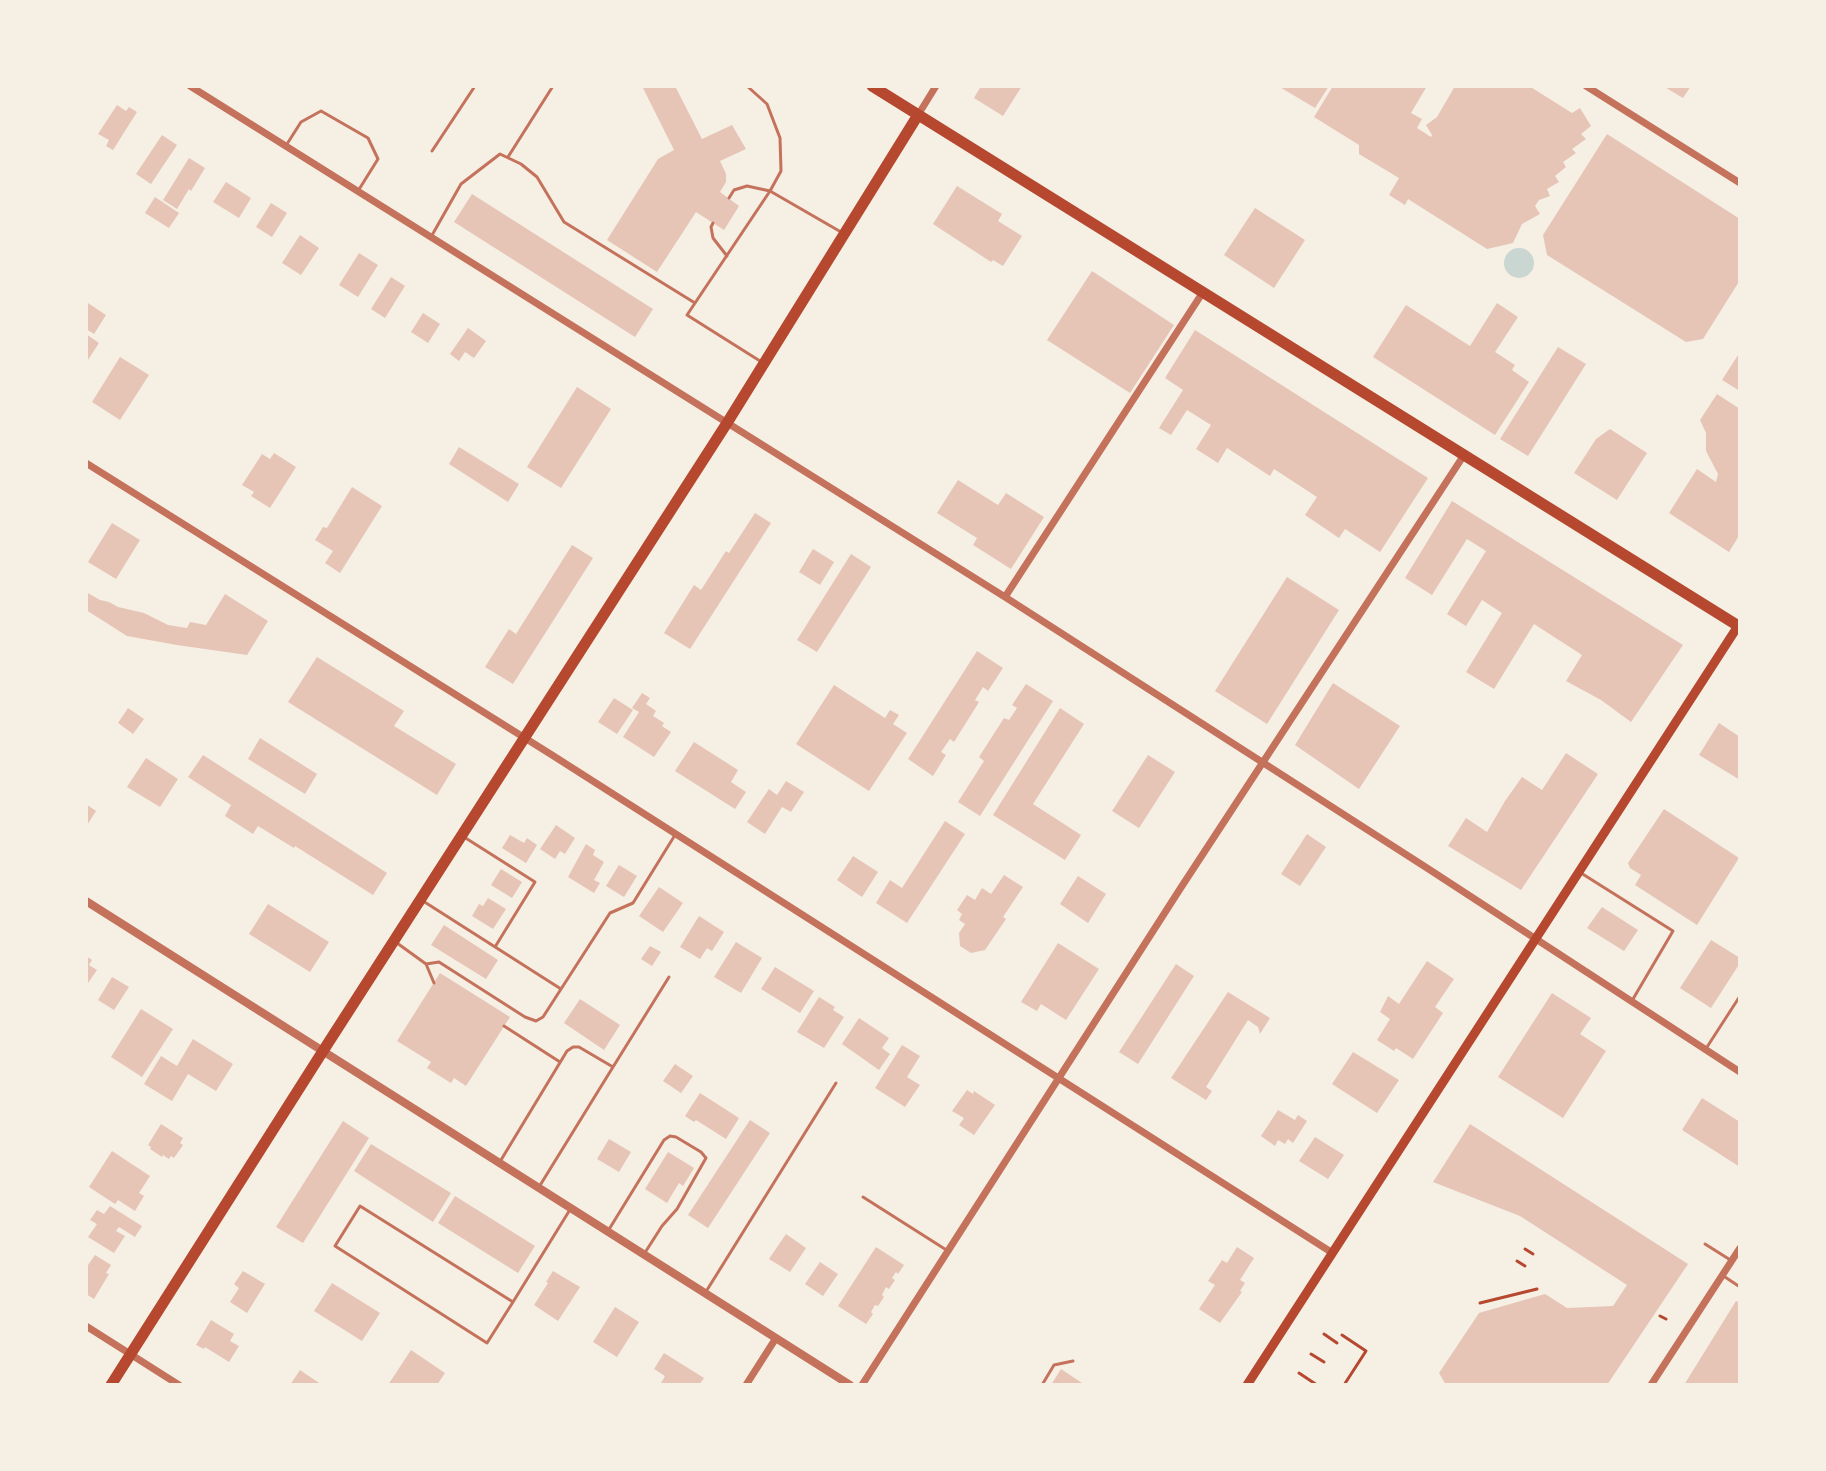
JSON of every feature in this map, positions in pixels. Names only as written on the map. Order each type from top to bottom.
[{"type":"main road","points":[[872,86],[1739,625],[1247,1385]]},
{"type":"main road","points":[[111,1385],[727,423],[918,115]]},
{"type":"street","points":[[190,86],[1005,597],[1740,1072]]},
{"type":"street","points":[[918,115],[936,86]]},
{"type":"street","points":[[1586,86],[1740,183]]},
{"type":"street","points":[[1005,597],[1203,292]]},
{"type":"street","points":[[862,1385],[1180,889],[1464,455]]},
{"type":"street","points":[[86,463],[524,737],[1331,1252]]},
{"type":"street","points":[[86,901],[850,1385]]},
{"type":"street","points":[[1651,1385],[1740,1248]]},
{"type":"street","points":[[86,1326],[179,1385]]},
{"type":"street","points":[[746,1385],[776,1338]]},
{"type":"lane","points":[[432,151],[475,86]]},
{"type":"lane","points":[[508,157],[553,86]]},
{"type":"lane","points":[[747,86],[767,104],[780,138],[781,171],[687,315],[764,363]]},
{"type":"lane","points":[[285,146],[301,122],[321,111],[368,138],[378,159],[358,191]]},
{"type":"lane","points":[[431,237],[461,184],[500,154],[521,164],[537,177],[564,222],[695,303]]},
{"type":"lane","points":[[729,198],[734,190],[747,186],[770,191],[844,234]]},
{"type":"lane","points":[[713,223],[713,238],[727,256]]},
{"type":"lane","points":[[426,964],[439,962],[536,1021],[543,1017],[610,913],[633,903],[676,834]]},
{"type":"lane","points":[[461,835],[535,882],[495,947]]},
{"type":"lane","points":[[1578,871],[1673,931],[1631,1002]]},
{"type":"lane","points":[[420,899],[561,989]]},
{"type":"lane","points":[[393,941],[426,964],[434,983]]},
{"type":"lane","points":[[538,1188],[669,977]]},
{"type":"lane","points":[[1705,1050],[1740,996]]},
{"type":"lane","points":[[504,1026],[560,1062]]},
{"type":"lane","points":[[499,1163],[567,1051],[579,1047],[613,1067]]},
{"type":"lane","points":[[705,1293],[836,1083]]},
{"type":"lane","points":[[607,1231],[664,1140],[670,1136],[676,1137],[701,1152],[706,1158],[703,1165],[644,1255]]},
{"type":"lane","points":[[863,1197],[948,1251]]},
{"type":"lane","points":[[513,1302],[360,1206],[335,1246],[487,1343],[513,1302],[571,1208]]},
{"type":"lane","points":[[1705,1244],[1732,1261]]},
{"type":"lane","points":[[1722,1275],[1740,1287]]},
{"type":"lane","points":[[1042,1385],[1054,1365],[1073,1361]]},
{"type":"path","points":[[1525,1249],[1533,1254]]},
{"type":"path","points":[[1517,1261],[1525,1266]]},
{"type":"path","points":[[1480,1303],[1537,1289]]},
{"type":"path","points":[[1660,1316],[1666,1319]]},
{"type":"path","points":[[1324,1334],[1337,1343]]},
{"type":"path","points":[[1342,1335],[1366,1351],[1344,1385]]},
{"type":"path","points":[[1311,1354],[1324,1362]]},
{"type":"path","points":[[1299,1373],[1317,1385]]},
{"type":"shaded area","points":[[1519,248],[1530,252],[1534,263],[1530,274],[1519,278],[1508,274],[1504,263],[1508,252]]},
{"type":"building","points":[[642,86],[675,86],[702,139],[732,125],[746,149],[720,161],[726,182],[720,192],[739,206],[724,230],[696,212],[657,272],[607,240],[658,159],[674,150]]},
{"type":"building","points":[[981,86],[1022,86],[1003,116],[974,98]]},
{"type":"building","points":[[1278,86],[1329,86],[1315,108]]},
{"type":"building","points":[[1333,86],[1427,86],[1411,113],[1422,119],[1417,128],[1431,137],[1426,125],[1437,117],[1455,86],[1529,86],[1572,113],[1580,108],[1591,126],[1581,134],[1586,139],[1572,149],[1576,153],[1563,162],[1566,167],[1555,176],[1559,182],[1547,189],[1550,196],[1539,200],[1535,206],[1540,214],[1522,224],[1513,243],[1487,249],[1408,199],[1405,205],[1389,195],[1399,178],[1359,154],[1359,145],[1314,117]]},
{"type":"building","points":[[1663,86],[1691,86],[1683,98]]},
{"type":"building","points":[[117,105],[126,111],[129,107],[137,112],[113,150],[106,146],[109,140],[98,134]]},
{"type":"building","points":[[1607,134],[1740,219],[1740,280],[1703,339],[1686,342],[1547,255],[1543,235]]},
{"type":"building","points":[[162,135],[177,145],[151,184],[136,174]]},
{"type":"building","points":[[189,158],[205,168],[177,209],[163,200]]},
{"type":"building","points":[[226,182],[251,198],[239,218],[213,202]]},
{"type":"building","points":[[957,186],[1002,214],[998,221],[1022,236],[1003,266],[993,260],[991,262],[933,224]]},
{"type":"building","points":[[472,194],[653,309],[635,337],[454,222]]},
{"type":"building","points":[[155,197],[179,213],[169,228],[145,213]]},
{"type":"building","points":[[271,203],[287,213],[272,237],[256,227]]},
{"type":"building","points":[[1255,208],[1305,240],[1274,288],[1224,255]]},
{"type":"building","points":[[300,235],[319,248],[301,275],[282,263]]},
{"type":"building","points":[[359,253],[378,265],[358,297],[339,285]]},
{"type":"building","points":[[1092,271],[1174,325],[1130,393],[1047,340]]},
{"type":"building","points":[[391,277],[405,286],[385,318],[371,309]]},
{"type":"building","points":[[88,303],[106,315],[94,334],[86,329]]},
{"type":"building","points":[[1497,303],[1518,317],[1495,352],[1515,365],[1512,370],[1529,382],[1495,435],[1373,357],[1406,305],[1470,346]]},
{"type":"building","points":[[423,313],[440,324],[428,343],[411,332]]},
{"type":"building","points":[[468,328],[486,341],[474,358],[465,352],[459,361],[450,354]]},
{"type":"building","points":[[1195,330],[1428,478],[1380,552],[1345,529],[1339,538],[1305,515],[1317,497],[1274,469],[1270,476],[1227,448],[1218,463],[1196,449],[1211,425],[1187,410],[1171,435],[1159,428],[1183,390],[1165,378]]},
{"type":"building","points":[[86,334],[99,343],[86,363]]},
{"type":"building","points":[[1558,347],[1586,364],[1528,456],[1500,439]]},
{"type":"building","points":[[1740,352],[1740,391],[1722,380]]},
{"type":"building","points":[[120,357],[149,375],[120,420],[92,402]]},
{"type":"building","points":[[577,387],[611,409],[561,488],[527,467]]},
{"type":"building","points":[[1717,394],[1740,409],[1740,534],[1729,552],[1669,513],[1697,469],[1716,482],[1718,474],[1706,451],[1706,433],[1700,420]]},
{"type":"building","points":[[1610,429],[1647,453],[1617,500],[1574,473],[1596,439]]},
{"type":"building","points":[[459,447],[519,484],[508,502],[449,464]]},
{"type":"building","points":[[274,453],[296,467],[270,508],[251,496],[254,492],[242,485],[262,454],[270,459]]},
{"type":"building","points":[[958,480],[998,505],[1006,493],[1044,517],[1011,569],[973,545],[977,538],[937,513]]},
{"type":"building","points":[[352,487],[382,506],[340,573],[325,563],[333,551],[315,540],[323,527],[327,528]]},
{"type":"building","points":[[1452,501],[1683,645],[1631,722],[1601,700],[1566,681],[1582,655],[1534,624],[1494,689],[1466,672],[1502,613],[1482,600],[1466,626],[1447,614],[1486,551],[1467,539],[1432,595],[1405,578]]},
{"type":"building","points":[[755,513],[771,523],[690,649],[664,633],[694,585],[701,590]]},
{"type":"building","points":[[112,523],[140,540],[116,579],[88,562]]},
{"type":"building","points":[[572,545],[593,558],[513,684],[485,667],[509,629],[516,634]]},
{"type":"building","points":[[813,549],[834,562],[820,585],[799,572]]},
{"type":"building","points":[[851,554],[871,567],[817,652],[797,640]]},
{"type":"building","points":[[1287,577],[1339,610],[1267,724],[1215,691]]},
{"type":"building","points":[[86,592],[168,625],[187,628],[190,622],[206,625],[225,594],[268,621],[247,655],[177,645],[127,636],[86,610]]},
{"type":"building","points":[[977,651],[1003,668],[988,691],[983,687],[975,700],[979,702],[954,742],[950,739],[941,752],[946,755],[933,776],[908,759]]},
{"type":"building","points":[[317,657],[404,711],[394,726],[456,764],[437,795],[288,702]]},
{"type":"building","points":[[1333,683],[1400,726],[1359,789],[1295,745]]},
{"type":"building","points":[[1026,684],[1053,701],[980,816],[958,802],[984,761],[979,757],[1004,718],[1009,720],[1017,708],[1012,705]]},
{"type":"building","points":[[834,685],[885,718],[890,710],[899,715],[893,724],[907,733],[869,791],[796,744]]},
{"type":"building","points":[[642,693],[650,698],[646,704],[656,711],[653,716],[671,732],[654,757],[623,737],[639,712],[632,708]]},
{"type":"building","points":[[614,698],[633,710],[617,734],[598,722]]},
{"type":"building","points":[[128,708],[144,719],[133,734],[118,723]]},
{"type":"building","points":[[1060,708],[1084,724],[1033,804],[1081,835],[1065,860],[993,815]]},
{"type":"building","points":[[1719,723],[1740,737],[1740,780],[1699,755]]},
{"type":"building","points":[[260,738],[317,774],[305,794],[248,759]]},
{"type":"building","points":[[694,742],[738,770],[731,782],[746,792],[735,809],[675,771]]},
{"type":"building","points":[[1566,753],[1598,774],[1521,890],[1448,846],[1466,818],[1487,832],[1522,777],[1542,790]]},
{"type":"building","points":[[203,755],[387,873],[373,895],[258,826],[253,834],[225,816],[231,805],[188,777]]},
{"type":"building","points":[[1148,755],[1175,772],[1139,828],[1112,811]]},
{"type":"building","points":[[146,758],[178,779],[160,807],[127,787]]},
{"type":"building","points":[[786,781],[804,792],[791,812],[782,807],[765,834],[747,822],[769,789],[777,795]]},
{"type":"building","points":[[86,804],[96,811],[86,827]]},
{"type":"building","points":[[1664,809],[1739,858],[1697,925],[1635,885],[1641,875],[1628,863]]},
{"type":"building","points":[[945,821],[965,834],[907,923],[876,903],[890,880],[902,888]]},
{"type":"building","points":[[556,825],[575,838],[565,854],[560,851],[555,859],[540,849]]},
{"type":"building","points":[[1307,834],[1326,847],[1300,886],[1281,874]]},
{"type":"building","points":[[510,835],[524,843],[527,838],[537,845],[526,863],[502,848]]},
{"type":"building","points":[[586,844],[595,850],[593,855],[604,862],[594,880],[600,883],[594,893],[568,877]]},
{"type":"building","points":[[853,856],[878,872],[862,897],[837,880]]},
{"type":"building","points":[[619,865],[637,876],[624,897],[606,886]]},
{"type":"building","points":[[501,869],[522,882],[512,898],[491,885]]},
{"type":"building","points":[[1004,875],[1023,887],[985,950],[971,953],[960,946],[959,933],[965,924],[959,920],[962,914],[957,910],[967,895],[975,900],[982,888],[991,894]]},
{"type":"building","points":[[1078,876],[1106,894],[1088,923],[1060,904]]},
{"type":"building","points":[[659,887],[683,903],[663,932],[639,916]]},
{"type":"building","points":[[488,898],[506,909],[493,929],[472,916],[479,904],[483,906]]},
{"type":"building","points":[[268,904],[329,942],[310,972],[249,934]]},
{"type":"building","points":[[1602,907],[1638,930],[1624,951],[1587,928]]},
{"type":"building","points":[[699,916],[724,932],[712,951],[707,948],[700,959],[680,947]]},
{"type":"building","points":[[444,925],[498,960],[486,979],[431,945]]},
{"type":"building","points":[[1711,940],[1740,958],[1740,963],[1711,1008],[1680,988]]},
{"type":"building","points":[[736,942],[762,958],[741,993],[714,977]]},
{"type":"building","points":[[1058,943],[1099,969],[1066,1020],[1041,1004],[1037,1011],[1021,1002]]},
{"type":"building","points":[[650,946],[661,952],[652,966],[641,959]]},
{"type":"building","points":[[86,956],[92,960],[89,965],[97,970],[86,986]]},
{"type":"building","points":[[1427,961],[1454,979],[1435,1007],[1443,1013],[1413,1059],[1377,1040],[1390,1019],[1380,1012],[1388,996],[1399,1004]]},
{"type":"building","points":[[1176,964],[1194,976],[1138,1064],[1119,1052]]},
{"type":"building","points":[[775,967],[814,991],[800,1013],[761,989]]},
{"type":"building","points":[[440,973],[510,1017],[466,1086],[454,1078],[451,1083],[427,1068],[431,1062],[397,1041]]},
{"type":"building","points":[[112,977],[129,987],[114,1010],[98,1000]]},
{"type":"building","points":[[1228,992],[1270,1018],[1260,1034],[1258,1027],[1248,1020],[1206,1087],[1212,1091],[1206,1100],[1171,1078]]},
{"type":"building","points":[[1552,993],[1591,1018],[1580,1034],[1606,1051],[1563,1118],[1498,1077]]},
{"type":"building","points":[[819,997],[844,1017],[824,1048],[797,1032]]},
{"type":"building","points":[[580,999],[620,1025],[604,1050],[564,1023]]},
{"type":"building","points":[[141,1009],[173,1029],[142,1077],[111,1057]]},
{"type":"building","points":[[859,1018],[889,1038],[882,1048],[890,1054],[879,1070],[842,1044]]},
{"type":"building","points":[[193,1039],[233,1064],[216,1091],[188,1074],[172,1101],[144,1084],[161,1056],[177,1066]]},
{"type":"building","points":[[902,1045],[920,1056],[907,1077],[920,1085],[905,1107],[875,1088]]},
{"type":"building","points":[[1353,1052],[1399,1080],[1377,1113],[1332,1084]]},
{"type":"building","points":[[675,1064],[693,1076],[681,1093],[663,1081]]},
{"type":"building","points":[[967,1090],[973,1094],[974,1091],[995,1105],[974,1135],[959,1125],[964,1118],[952,1111]]},
{"type":"building","points":[[700,1093],[739,1118],[726,1139],[685,1116]]},
{"type":"building","points":[[1702,1098],[1740,1122],[1740,1167],[1682,1130]]},
{"type":"building","points":[[1278,1110],[1295,1120],[1298,1115],[1307,1121],[1293,1143],[1288,1139],[1285,1144],[1278,1140],[1275,1146],[1261,1136]]},
{"type":"building","points":[[750,1120],[770,1133],[708,1228],[688,1215]]},
{"type":"building","points":[[343,1121],[369,1138],[303,1243],[276,1227]]},
{"type":"building","points":[[161,1124],[183,1138],[180,1143],[183,1145],[174,1158],[162,1157],[148,1145]]},
{"type":"building","points":[[1470,1124],[1688,1264],[1607,1385],[1446,1385],[1439,1373],[1479,1313],[1545,1294],[1567,1308],[1613,1306],[1627,1285],[1520,1216],[1433,1182]]},
{"type":"building","points":[[1315,1137],[1344,1155],[1328,1179],[1299,1161]]},
{"type":"building","points":[[609,1139],[631,1152],[619,1172],[597,1159]]},
{"type":"building","points":[[371,1144],[451,1193],[433,1222],[354,1171]]},
{"type":"building","points":[[112,1151],[150,1176],[139,1193],[144,1196],[135,1211],[118,1200],[115,1204],[89,1187]]},
{"type":"building","points":[[668,1152],[694,1168],[683,1186],[679,1183],[667,1203],[645,1189]]},
{"type":"building","points":[[455,1196],[535,1246],[518,1273],[438,1223]]},
{"type":"building","points":[[110,1206],[142,1226],[135,1237],[119,1227],[116,1231],[125,1236],[114,1253],[88,1237],[97,1224],[90,1220],[97,1210],[104,1214]]},
{"type":"building","points":[[786,1234],[806,1248],[790,1272],[769,1259]]},
{"type":"building","points":[[876,1247],[904,1265],[892,1278],[895,1280],[889,1289],[886,1287],[884,1297],[878,1306],[875,1305],[866,1324],[838,1306]]},
{"type":"building","points":[[1237,1247],[1254,1258],[1240,1280],[1245,1283],[1242,1292],[1220,1323],[1199,1309],[1215,1285],[1208,1281],[1222,1260],[1227,1263]]},
{"type":"building","points":[[95,1255],[111,1265],[94,1299],[86,1294],[86,1268]]},
{"type":"building","points":[[820,1262],[838,1274],[823,1296],[805,1284]]},
{"type":"building","points":[[243,1271],[265,1284],[247,1313],[230,1302],[239,1288],[234,1284]]},
{"type":"building","points":[[553,1271],[580,1287],[558,1321],[534,1305]]},
{"type":"building","points":[[332,1283],[380,1313],[362,1341],[314,1311]]},
{"type":"building","points":[[1736,1301],[1740,1303],[1740,1385],[1684,1385]]},
{"type":"building","points":[[615,1307],[639,1322],[617,1357],[593,1342]]},
{"type":"building","points":[[211,1320],[234,1334],[230,1341],[239,1346],[229,1362],[196,1345]]},
{"type":"building","points":[[411,1350],[445,1373],[437,1385],[388,1385]]},
{"type":"building","points":[[664,1353],[704,1378],[699,1385],[660,1385],[665,1376],[654,1369]]},
{"type":"building","points":[[1061,1369],[1085,1385],[1051,1385]]},
{"type":"building","points":[[300,1370],[322,1385],[290,1385]]}]
